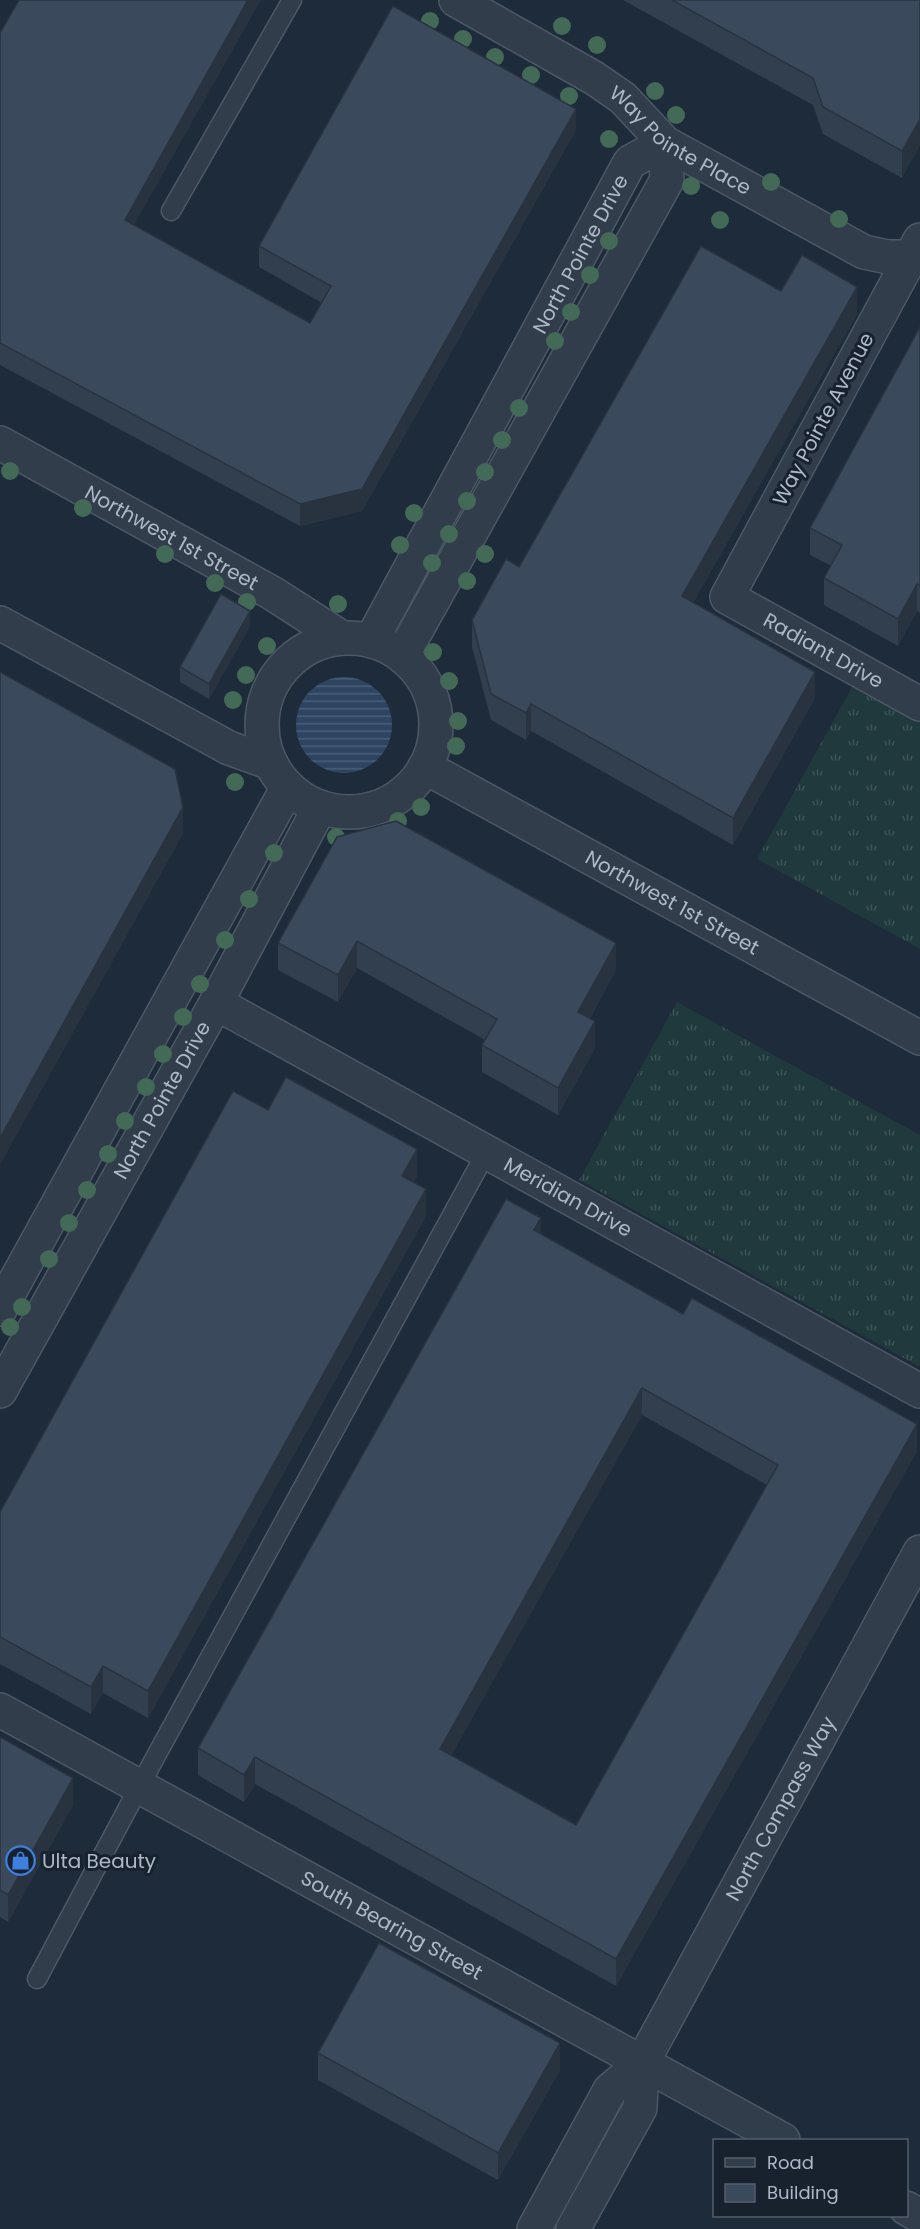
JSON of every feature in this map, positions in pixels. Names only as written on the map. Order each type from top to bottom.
[{"type":"street","name":"Way Pointe Place","points":[[473,4],[623,98],[665,143],[864,252],[888,257],[915,248]]},
{"type":"street","name":"North Pointe Drive","points":[[357,639],[630,162],[665,143],[667,180],[402,656]]},
{"type":"street","name":"Way Pointe Avenue","points":[[727,597],[915,248]]},
{"type":"street","name":"Northwest 1st Street","points":[[0,443],[357,639]]},
{"type":"street","name":"Radiant Drive","points":[[727,597],[920,704]]},
{"type":"street","points":[[0,623],[279,775],[303,799],[320,807],[344,812],[368,810],[391,801],[411,787],[425,767],[434,744],[436,719],[431,695],[419,673],[402,656],[357,639],[315,644],[291,660],[273,681],[263,708],[263,736],[279,775]]},
{"type":"street","name":"Northwest 1st Street","points":[[425,767],[920,1038]]},
{"type":"street","name":"North Pointe Drive","points":[[0,1309],[279,775]]},
{"type":"street","name":"North Pointe Drive","points":[[0,1391],[216,1003],[320,807]]},
{"type":"street","name":"Meridian Drive","points":[[216,1003],[920,1391]]},
{"type":"street","name":"North Compass Way","points":[[642,2063],[920,1552]]},
{"type":"street","name":"South Bearing Street","points":[[0,1710],[781,2139]]},
{"type":"street","points":[[534,2229],[610,2090],[642,2063]]},
{"type":"street","points":[[573,2229],[640,2108],[642,2063]]},
{"type":"lane","points":[[171,211],[292,0]]},
{"type":"lane","points":[[37,1979],[139,1786],[487,1151]]},
{"type":"green space","points":[[856,680],[920,716],[920,949],[757,859]]},
{"type":"green space","points":[[677,1002],[920,1135],[920,1367],[579,1180]]},
{"type":"water","points":[[344,677],[362,680],[378,691],[389,707],[392,725],[389,743],[378,759],[362,770],[344,773],[326,770],[310,759],[299,743],[296,725],[299,707],[310,691],[326,680]]},
{"type":"building","points":[[19,0],[248,0],[125,220],[310,323],[331,286],[259,246],[393,6],[576,109],[362,489],[300,504],[0,343],[0,33]]},
{"type":"building","points":[[672,0],[920,0],[920,119],[902,151],[823,107],[813,78]]},
{"type":"building","points":[[701,246],[781,291],[802,255],[857,287],[682,596],[815,672],[733,818],[531,704],[526,713],[491,694],[472,620],[506,559],[519,567]]},
{"type":"building","points":[[920,327],[920,586],[917,584],[898,619],[824,578],[842,545],[810,528]]},
{"type":"building","points":[[221,594],[250,611],[209,684],[180,667]]},
{"type":"building","points":[[0,672],[175,769],[183,807],[0,1138]]},
{"type":"building","points":[[396,821],[616,943],[578,1012],[595,1021],[558,1088],[482,1045],[497,1019],[357,941],[338,975],[278,943],[337,837]]},
{"type":"building","points":[[286,1077],[417,1149],[402,1176],[426,1189],[148,1691],[103,1666],[91,1687],[0,1637],[0,1512],[233,1091],[268,1110]]},
{"type":"building","points":[[506,1199],[541,1218],[534,1230],[683,1314],[692,1298],[917,1424],[616,1959],[255,1757],[244,1775],[198,1748]],"holes":[[[642,1388],[778,1465],[576,1825],[440,1749]]]},
{"type":"building","name":"Ulta Beauty","points":[[0,1737],[73,1778],[8,1895],[0,1890]]},
{"type":"building","points":[[379,1943],[560,2043],[498,2153],[318,2053]]},
{"type":"place","name":"Ulta Beauty","points":[[21,1861]]}]
